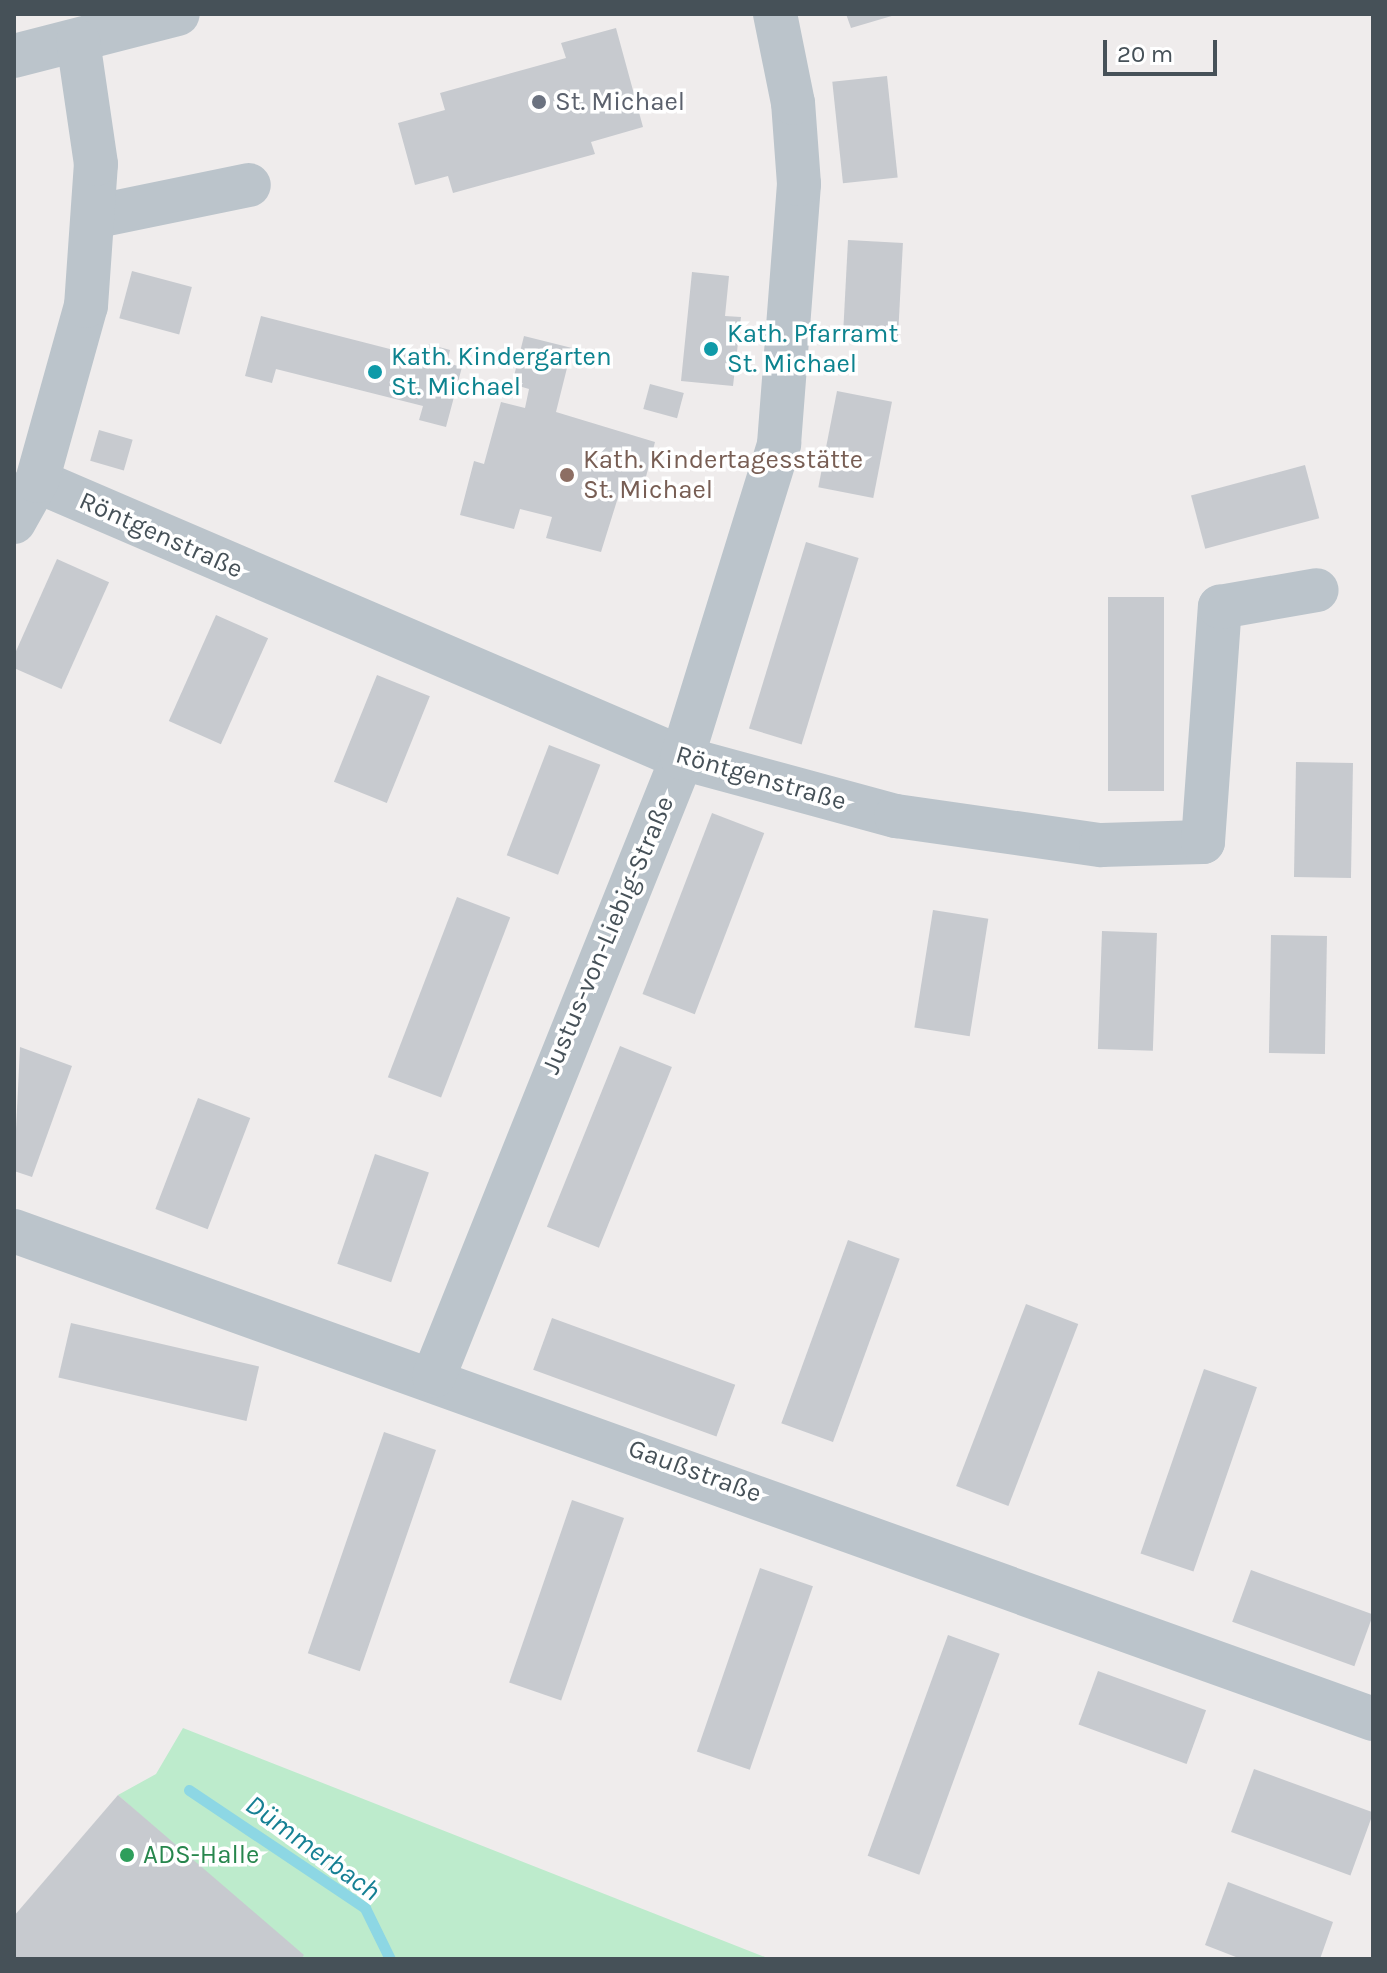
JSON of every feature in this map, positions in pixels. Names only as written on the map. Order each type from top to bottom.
[{"type":"street","points":[[14,56],[178,14]]},
{"type":"street","name":"Justus-von-Liebig-Straße","points":[[434,1376],[682,758],[779,444],[799,184],[793,103],[775,14]]},
{"type":"street","points":[[14,522],[37,481],[86,306],[96,164],[78,41]]},
{"type":"street","points":[[93,217],[249,185]]},
{"type":"street","name":"Röntgenstraße","points":[[37,481],[682,758],[896,816],[1101,845],[1203,842],[1220,607],[1317,590]]},
{"type":"street","name":"Gaußstraße","points":[[14,1231],[434,1376],[1373,1719]]},
{"type":"green space","points":[[183,1728],[770,1959],[301,1959],[118,1795],[156,1774]]},
{"type":"building","points":[[846,14],[895,14],[895,15],[851,28]]},
{"type":"building","name":"St. Michael","points":[[616,28],[643,127],[591,142],[595,154],[453,193],[448,176],[415,185],[398,123],[445,110],[440,93],[566,58],[561,43]]},
{"type":"building","points":[[887,76],[898,177],[843,183],[832,82]]},
{"type":"building","points":[[848,240],[903,243],[898,340],[843,337]]},
{"type":"building","points":[[132,271],[192,287],[179,334],[119,318]]},
{"type":"building","name":"Kath. Pfarramt St. Michael","points":[[692,272],[729,276],[725,316],[741,317],[733,386],[681,381]]},
{"type":"building","name":"Kath. Kindergarten St. Michael","points":[[261,316],[425,358],[428,344],[450,350],[447,363],[462,367],[446,427],[419,420],[423,406],[276,369],[272,383],[245,376]]},
{"type":"building","points":[[524,336],[572,348],[556,412],[655,442],[641,496],[620,491],[601,552],[546,538],[552,517],[520,509],[514,529],[460,515],[474,461],[484,464],[501,402],[525,408],[529,389],[512,384]]},
{"type":"building","points":[[650,384],[684,393],[677,418],[643,409]]},
{"type":"building","points":[[837,391],[892,402],[873,498],[818,487]]},
{"type":"building","points":[[99,430],[133,440],[124,470],[90,461]]},
{"type":"building","points":[[1305,465],[1319,518],[1205,549],[1191,496]]},
{"type":"building","points":[[806,542],[859,558],[802,745],[749,728]]},
{"type":"building","points":[[57,559],[109,582],[61,689],[14,668],[14,656]]},
{"type":"building","points":[[1108,597],[1164,597],[1164,791],[1108,791]]},
{"type":"building","points":[[216,615],[268,638],[221,744],[169,721]]},
{"type":"building","points":[[377,675],[430,696],[387,803],[334,782]]},
{"type":"building","points":[[549,745],[600,765],[558,875],[507,855]]},
{"type":"building","points":[[1296,762],[1353,763],[1351,878],[1294,877]]},
{"type":"building","points":[[712,813],[764,833],[695,1014],[642,994]]},
{"type":"building","points":[[457,897],[510,917],[441,1098],[388,1077]]},
{"type":"building","points":[[933,910],[988,919],[970,1036],[914,1028]]},
{"type":"building","points":[[1102,931],[1157,933],[1153,1051],[1098,1049]]},
{"type":"building","points":[[1271,935],[1327,936],[1325,1054],[1269,1053]]},
{"type":"building","points":[[620,1046],[672,1067],[599,1248],[547,1227]]},
{"type":"building","points":[[20,1047],[72,1066],[32,1177],[14,1171]]},
{"type":"building","points":[[198,1098],[250,1118],[208,1229],[155,1209]]},
{"type":"building","points":[[375,1154],[429,1173],[391,1282],[337,1264]]},
{"type":"building","points":[[848,1240],[900,1259],[833,1442],[781,1423]]},
{"type":"building","points":[[1026,1304],[1078,1324],[1008,1506],[956,1486]]},
{"type":"building","points":[[552,1318],[735,1385],[716,1436],[533,1370]]},
{"type":"building","points":[[71,1323],[259,1366],[246,1421],[58,1378]]},
{"type":"building","points":[[1204,1369],[1257,1387],[1193,1572],[1141,1553]]},
{"type":"building","points":[[384,1432],[436,1450],[360,1671],[308,1653]]},
{"type":"building","points":[[572,1500],[624,1518],[561,1700],[509,1682]]},
{"type":"building","points":[[760,1568],[813,1586],[750,1770],[697,1751]]},
{"type":"building","points":[[1251,1570],[1373,1614],[1354,1666],[1232,1622]]},
{"type":"building","points":[[948,1635],[1000,1654],[919,1875],[868,1856]]},
{"type":"building","points":[[1098,1671],[1206,1710],[1187,1764],[1079,1725]]},
{"type":"building","points":[[1254,1769],[1373,1812],[1350,1875],[1231,1832]]},
{"type":"building","name":"ADS-Halle","points":[[118,1795],[304,1955],[301,1959],[14,1959],[14,1916]]},
{"type":"building","points":[[1228,1882],[1333,1922],[1320,1959],[1241,1959],[1205,1945]]},
{"type":"waterway","name":"Dümmerbach","points":[[189,1790],[365,1908],[390,1959]]},
{"type":"place","name":"St. Michael","points":[[539,102]]},
{"type":"place","name":"Kath. Pfarramt St. Michael","points":[[711,349]]},
{"type":"place","name":"Kath. Kindergarten St. Michael","points":[[375,372]]},
{"type":"place","name":"Kath. Kindertagesstätte St. Michael","points":[[567,475]]},
{"type":"place","name":"ADS-Halle","points":[[127,1855]]}]
